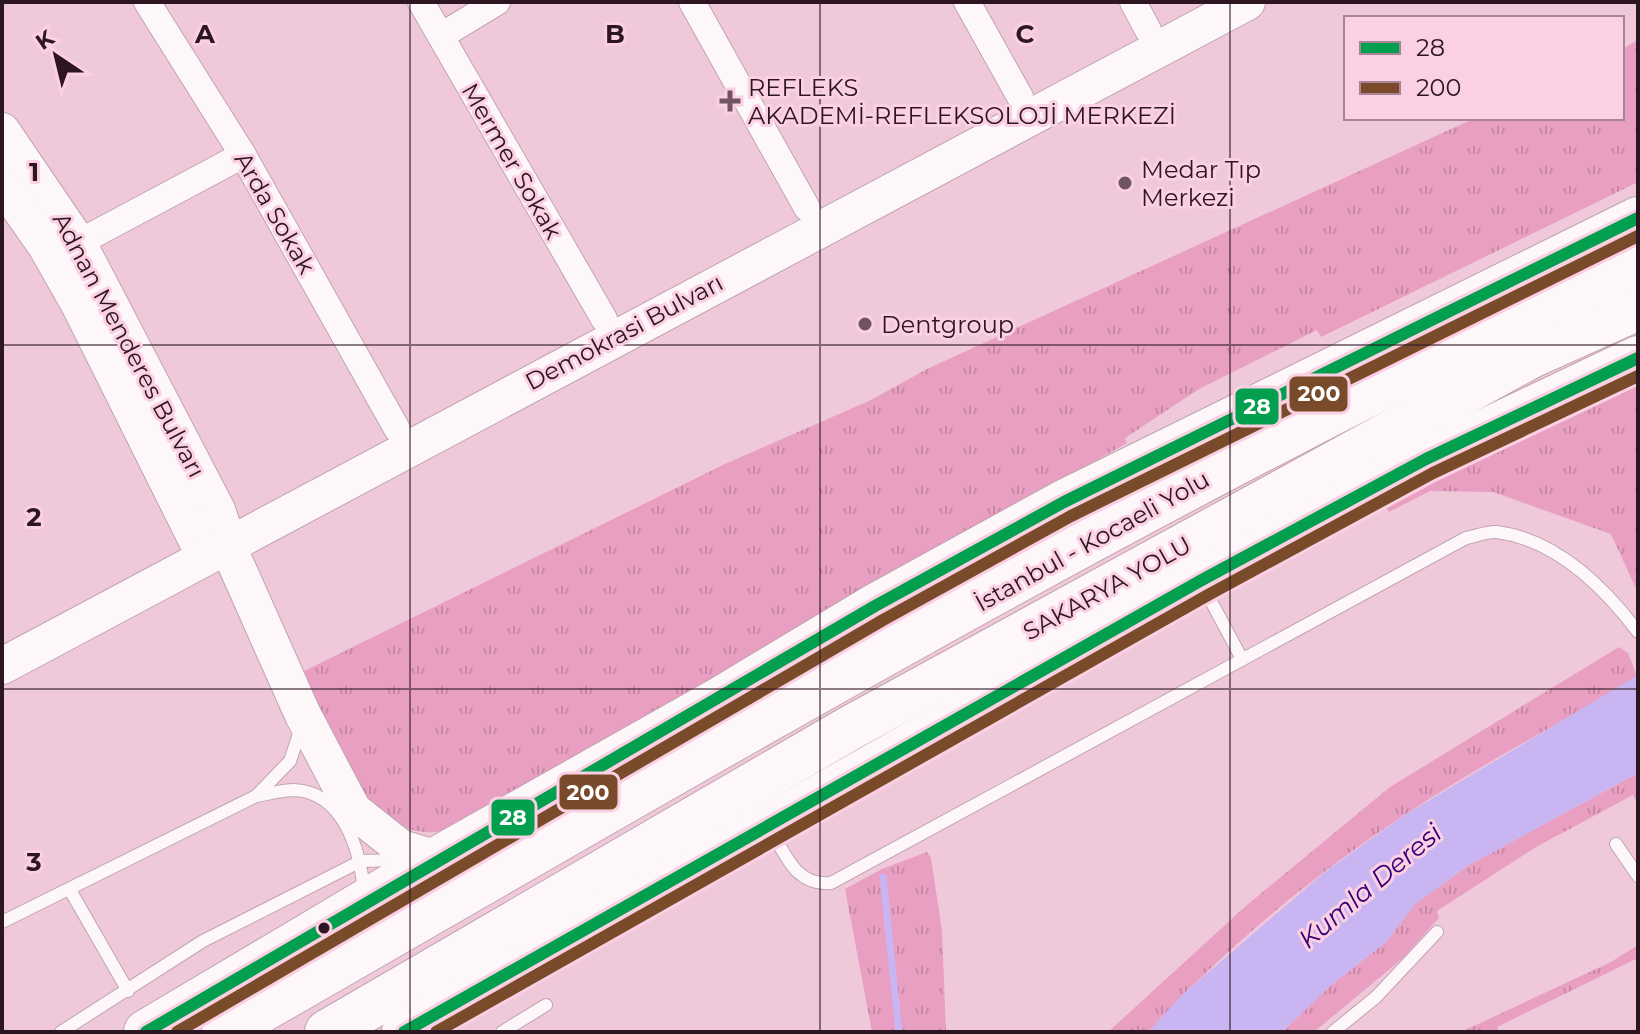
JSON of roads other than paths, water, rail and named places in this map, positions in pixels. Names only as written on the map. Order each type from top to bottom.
[{"type":"highway","points":[[146,1032],[363,881],[437,859],[1050,510],[1333,369],[1637,230]]},
{"type":"highway","name":"İstanbul - Kocaeli Yolu","points":[[224,1032],[792,704],[1222,470],[1507,324],[1637,230]]},
{"type":"highway","name":"SAKARYA YOLU","points":[[327,1032],[850,728],[1531,356],[1638,308]]},
{"type":"highway","points":[[404,1032],[1200,581],[1426,459],[1638,358]]},
{"type":"highway","points":[[792,704],[1060,531],[1333,369]]},
{"type":"highway","points":[[850,728],[1200,581]]},
{"type":"main road","name":"Demokrasi Bulvarı","points":[[2,666],[213,540],[1025,107],[1146,27],[1199,2]]},
{"type":"main road","name":"Demokrasi Bulvarı","points":[[1146,27],[1247,2]]},
{"type":"main road","name":"Adnan Menderes Bulvarı","points":[[2,131],[78,243],[213,540]]},
{"type":"main road","name":"Adnan Menderes Bulvarı","points":[[2,183],[46,246],[213,540]]},
{"type":"main road","name":"Demokrasi Bulvarı","points":[[2,640],[213,540]]},
{"type":"main road","points":[[213,540],[353,810],[401,848],[437,859]]},
{"type":"street","name":"Arda Sokak","points":[[147,2],[243,155],[402,439]]},
{"type":"street","name":"Mermer Sokak","points":[[421,2],[609,328]]},
{"type":"street","points":[[441,36],[497,2]]},
{"type":"street","points":[[692,2],[812,219]]},
{"type":"street","points":[[967,2],[1025,107]]},
{"type":"street","points":[[78,243],[243,155]]},
{"type":"lane","points":[[768,825],[800,878],[815,884],[831,883],[1466,538],[1495,532],[1542,546],[1580,570],[1615,601],[1638,632]]},
{"type":"lane","points":[[1200,581],[1242,659]]},
{"type":"lane","points":[[256,796],[290,761],[303,715]]},
{"type":"lane","points":[[2,922],[256,796],[293,790],[310,793],[344,821],[363,881],[203,941],[61,1032]]},
{"type":"lane","points":[[1616,844],[1638,876]]},
{"type":"lane","points":[[70,890],[128,991]]},
{"type":"lane","points":[[1333,1032],[1350,1027],[1437,932]]},
{"type":"lane","points":[[502,1032],[546,1005]]},
{"type":"water","name":"Kumla Deresi","points":[[1638,675],[1638,773],[1469,865],[1415,904],[1386,942],[1330,986],[1282,1032],[1148,1032],[1182,995],[1325,872],[1403,816]]},
{"type":"waterway","points":[[883,877],[899,1032]]},
{"type":"place","name":"REFLEKS AKADEMİ-REFLEKSOLOJİ MERKEZİ","points":[[730,101]]},
{"type":"place","name":"Medar Tıp Merkezi","points":[[1125,183]]},
{"type":"place","name":"Dentgroup","points":[[865,324]]}]
